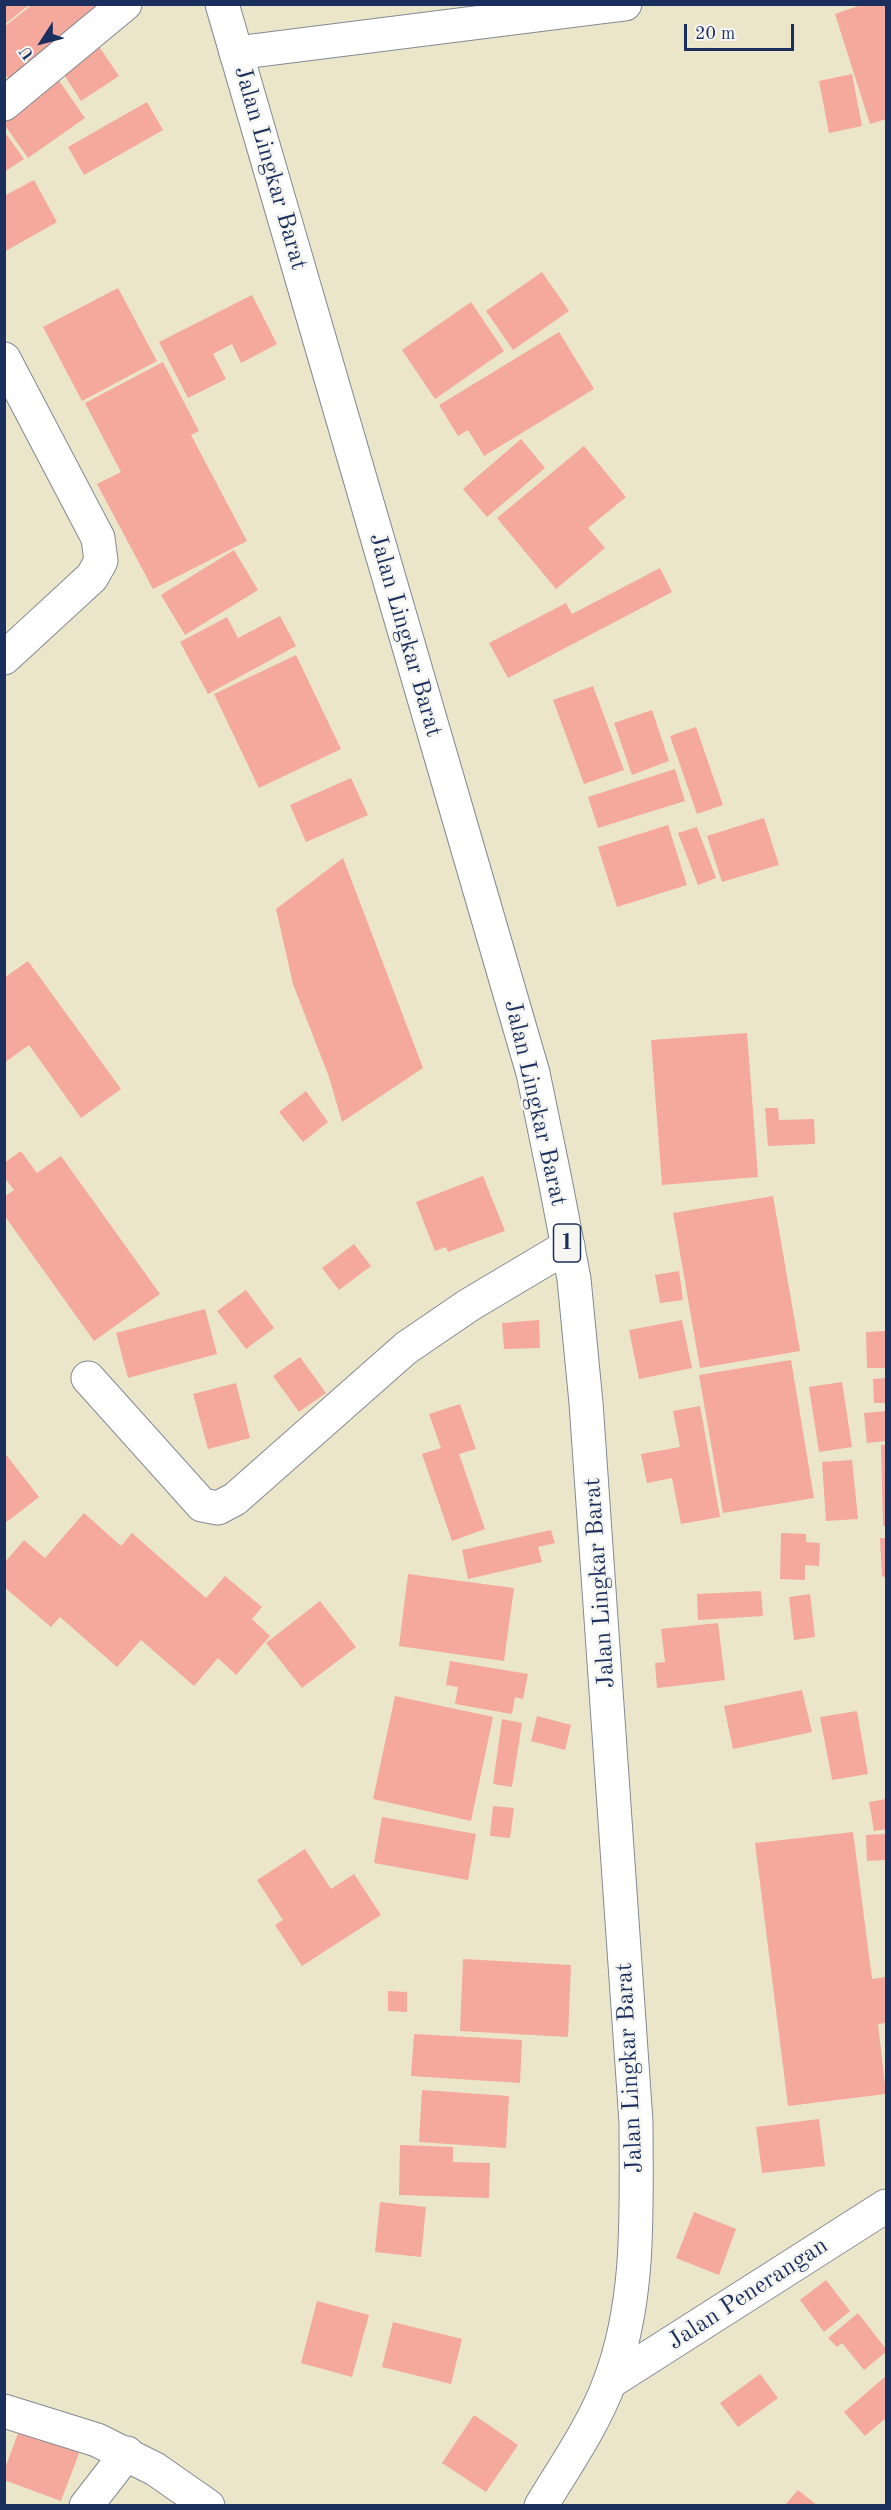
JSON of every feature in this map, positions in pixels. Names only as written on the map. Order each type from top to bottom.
[{"type":"main road","points":[[4,104],[125,4]]},
{"type":"main road","name":"Jalan Lingkar Barat","points":[[222,4],[533,1073],[575,1291],[597,1539],[636,2122],[633,2282],[625,2334],[610,2382],[583,2436],[541,2505]]},
{"type":"main road","points":[[236,53],[625,4]]},
{"type":"main road","points":[[4,359],[98,538],[101,561],[92,577],[4,658]]},
{"type":"main road","points":[[88,1378],[196,1499],[202,1504],[218,1508],[243,1492],[406,1348],[469,1305],[568,1246]]},
{"type":"main road","name":"Jalan Penerangan","points":[[610,2382],[886,2206]]},
{"type":"main road","points":[[4,2411],[97,2439],[127,2453],[208,2505]]},
{"type":"main road","points":[[86,2505],[127,2453]]},
{"type":"building","points":[[4,4],[30,4],[4,25]]},
{"type":"building","points":[[33,4],[105,4],[12,83],[4,73],[4,27]]},
{"type":"building","points":[[864,4],[886,4],[886,119],[870,124],[835,14]]},
{"type":"building","points":[[96,42],[119,76],[81,101],[59,67]]},
{"type":"building","points":[[852,74],[862,126],[829,133],[819,81]]},
{"type":"building","points":[[58,79],[85,118],[28,158],[4,124],[4,116]]},
{"type":"building","points":[[147,102],[163,130],[84,175],[68,147]]},
{"type":"building","points":[[4,131],[24,159],[4,172]]},
{"type":"building","points":[[34,180],[57,222],[4,252],[4,196]]},
{"type":"building","points":[[542,272],[569,311],[513,350],[486,311]]},
{"type":"building","points":[[118,288],[157,361],[82,401],[43,327]]},
{"type":"building","points":[[252,295],[277,344],[241,363],[232,344],[213,354],[226,379],[188,398],[159,342]]},
{"type":"building","points":[[471,302],[504,351],[435,399],[402,350]]},
{"type":"building","points":[[559,332],[594,389],[484,456],[468,430],[458,436],[439,405]]},
{"type":"building","points":[[163,362],[199,431],[191,435],[247,541],[153,589],[97,484],[121,472],[85,403]]},
{"type":"building","points":[[521,439],[545,468],[487,517],[463,489]]},
{"type":"building","points":[[584,446],[626,497],[588,528],[605,548],[556,589],[497,518]]},
{"type":"building","points":[[234,550],[258,590],[185,635],[161,595]]},
{"type":"building","points":[[660,568],[672,592],[508,678],[489,643],[566,603],[572,614]]},
{"type":"building","points":[[280,616],[296,646],[208,694],[180,642],[227,617],[238,638]]},
{"type":"building","points":[[296,655],[341,749],[259,788],[214,694]]},
{"type":"building","points":[[593,686],[624,770],[584,784],[553,700]]},
{"type":"building","points":[[652,710],[669,761],[632,775],[614,723]]},
{"type":"building","points":[[696,727],[723,805],[697,814],[670,736]]},
{"type":"building","points":[[675,769],[685,801],[598,828],[588,797]]},
{"type":"building","points":[[351,778],[368,815],[306,842],[290,805]]},
{"type":"building","points":[[764,818],[779,865],[722,882],[707,836]]},
{"type":"building","points":[[668,825],[687,885],[617,907],[598,847]]},
{"type":"building","points":[[697,827],[716,878],[698,885],[678,833]]},
{"type":"building","points":[[343,858],[423,1068],[342,1122],[329,1077],[293,984],[276,909]]},
{"type":"building","points":[[28,961],[121,1089],[81,1118],[29,1045],[4,1063],[4,978]]},
{"type":"building","points":[[747,1033],[758,1177],[662,1185],[651,1040]]},
{"type":"building","points":[[306,1091],[328,1122],[303,1142],[279,1112]]},
{"type":"building","points":[[765,1108],[778,1108],[779,1120],[814,1119],[815,1144],[768,1146]]},
{"type":"building","points":[[21,1151],[37,1173],[61,1156],[160,1294],[94,1341],[4,1215],[4,1197],[14,1190],[4,1177],[4,1163]]},
{"type":"building","points":[[483,1176],[505,1231],[448,1252],[446,1247],[435,1251],[416,1202]]},
{"type":"building","points":[[773,1196],[800,1351],[700,1368],[673,1213]]},
{"type":"building","points":[[354,1244],[371,1266],[339,1290],[322,1268]]},
{"type":"building","points":[[679,1271],[683,1300],[660,1303],[655,1275]]},
{"type":"building","points":[[246,1290],[274,1328],[246,1349],[217,1311]]},
{"type":"building","points":[[205,1309],[217,1354],[128,1378],[116,1333]]},
{"type":"building","points":[[539,1320],[540,1348],[504,1349],[502,1323]]},
{"type":"building","points":[[682,1320],[692,1368],[639,1379],[629,1330]]},
{"type":"building","points":[[886,1331],[886,1368],[867,1368],[866,1332]]},
{"type":"building","points":[[300,1357],[326,1393],[299,1412],[273,1376]]},
{"type":"building","points":[[791,1360],[814,1498],[723,1513],[699,1375]]},
{"type":"building","points":[[886,1378],[886,1403],[874,1403],[873,1379]]},
{"type":"building","points":[[842,1382],[852,1447],[819,1452],[809,1387]]},
{"type":"building","points":[[236,1383],[250,1438],[208,1449],[193,1394]]},
{"type":"building","points":[[460,1404],[476,1449],[459,1454],[485,1529],[452,1541],[422,1454],[441,1448],[429,1414]]},
{"type":"building","points":[[700,1406],[720,1517],[681,1524],[672,1478],[647,1483],[641,1454],[680,1447],[673,1411]]},
{"type":"building","points":[[886,1411],[886,1441],[867,1443],[864,1413]]},
{"type":"building","points":[[881,1445],[886,1445],[886,1526],[883,1526]]},
{"type":"building","points":[[4,1452],[39,1497],[4,1524]]},
{"type":"building","points":[[852,1460],[858,1519],[826,1521],[822,1462]]},
{"type":"building","points":[[84,1513],[121,1546],[132,1533],[206,1598],[225,1576],[262,1607],[252,1619],[270,1636],[236,1675],[218,1658],[194,1686],[141,1640],[117,1667],[60,1617],[51,1627],[4,1587],[4,1563],[24,1540],[45,1558]]},
{"type":"building","points":[[551,1530],[555,1543],[538,1547],[542,1562],[468,1579],[462,1550]]},
{"type":"building","points":[[781,1533],[806,1534],[806,1542],[820,1543],[819,1566],[805,1565],[805,1580],[780,1579]]},
{"type":"building","points":[[880,1538],[886,1538],[886,1576],[882,1577]]},
{"type":"building","points":[[408,1574],[514,1588],[504,1661],[399,1646]]},
{"type":"building","points":[[761,1591],[763,1616],[698,1620],[697,1594]]},
{"type":"building","points":[[810,1594],[815,1637],[794,1640],[789,1597]]},
{"type":"building","points":[[320,1601],[356,1647],[302,1688],[266,1643]]},
{"type":"building","points":[[718,1623],[725,1680],[657,1688],[655,1663],[665,1662],[661,1629]]},
{"type":"building","points":[[450,1661],[528,1674],[523,1699],[515,1697],[512,1714],[455,1704],[458,1687],[446,1685]]},
{"type":"building","points":[[802,1690],[812,1732],[733,1749],[724,1706]]},
{"type":"building","points":[[395,1696],[493,1717],[471,1821],[373,1799]]},
{"type":"building","points":[[857,1711],[868,1774],[832,1780],[820,1717]]},
{"type":"building","points":[[537,1716],[571,1725],[565,1750],[531,1741]]},
{"type":"building","points":[[502,1719],[522,1723],[512,1787],[493,1784]]},
{"type":"building","points":[[886,1799],[886,1829],[874,1831],[869,1802]]},
{"type":"building","points":[[493,1806],[514,1808],[510,1838],[490,1836]]},
{"type":"building","points":[[382,1817],[476,1834],[468,1880],[374,1863]]},
{"type":"building","points":[[853,1832],[872,1979],[886,1977],[886,2023],[878,2024],[886,2094],[788,2106],[755,1843]]},
{"type":"building","points":[[886,1834],[886,1860],[867,1861],[866,1835]]},
{"type":"building","points":[[305,1849],[331,1889],[354,1874],[381,1915],[302,1966],[275,1925],[283,1920],[257,1880]]},
{"type":"building","points":[[463,1959],[571,1965],[568,2037],[460,2031]]},
{"type":"building","points":[[388,1991],[407,1992],[407,2012],[388,2011]]},
{"type":"building","points":[[414,2034],[522,2040],[520,2083],[411,2076]]},
{"type":"building","points":[[422,2090],[509,2096],[506,2148],[419,2142]]},
{"type":"building","points":[[819,2119],[825,2166],[762,2173],[756,2127]]},
{"type":"building","points":[[400,2145],[453,2147],[453,2162],[490,2163],[489,2198],[399,2195]]},
{"type":"building","points":[[380,2202],[426,2207],[421,2257],[375,2252]]},
{"type":"building","points":[[694,2212],[736,2229],[719,2275],[676,2258]]},
{"type":"building","points":[[826,2280],[850,2311],[824,2332],[800,2300]]},
{"type":"building","points":[[317,2301],[369,2315],[352,2377],[301,2363]]},
{"type":"building","points":[[858,2313],[886,2349],[886,2352],[864,2370],[842,2343],[837,2347],[828,2338]]},
{"type":"building","points":[[393,2322],[462,2339],[451,2384],[382,2367]]},
{"type":"building","points":[[760,2374],[778,2398],[738,2427],[720,2403]]},
{"type":"building","points":[[886,2376],[886,2418],[865,2436],[844,2412]]},
{"type":"building","points":[[474,2415],[518,2445],[486,2492],[442,2463]]},
{"type":"building","points":[[21,2425],[81,2448],[61,2501],[4,2480],[4,2471]]},
{"type":"building","points":[[798,2490],[817,2505],[785,2505]]}]
